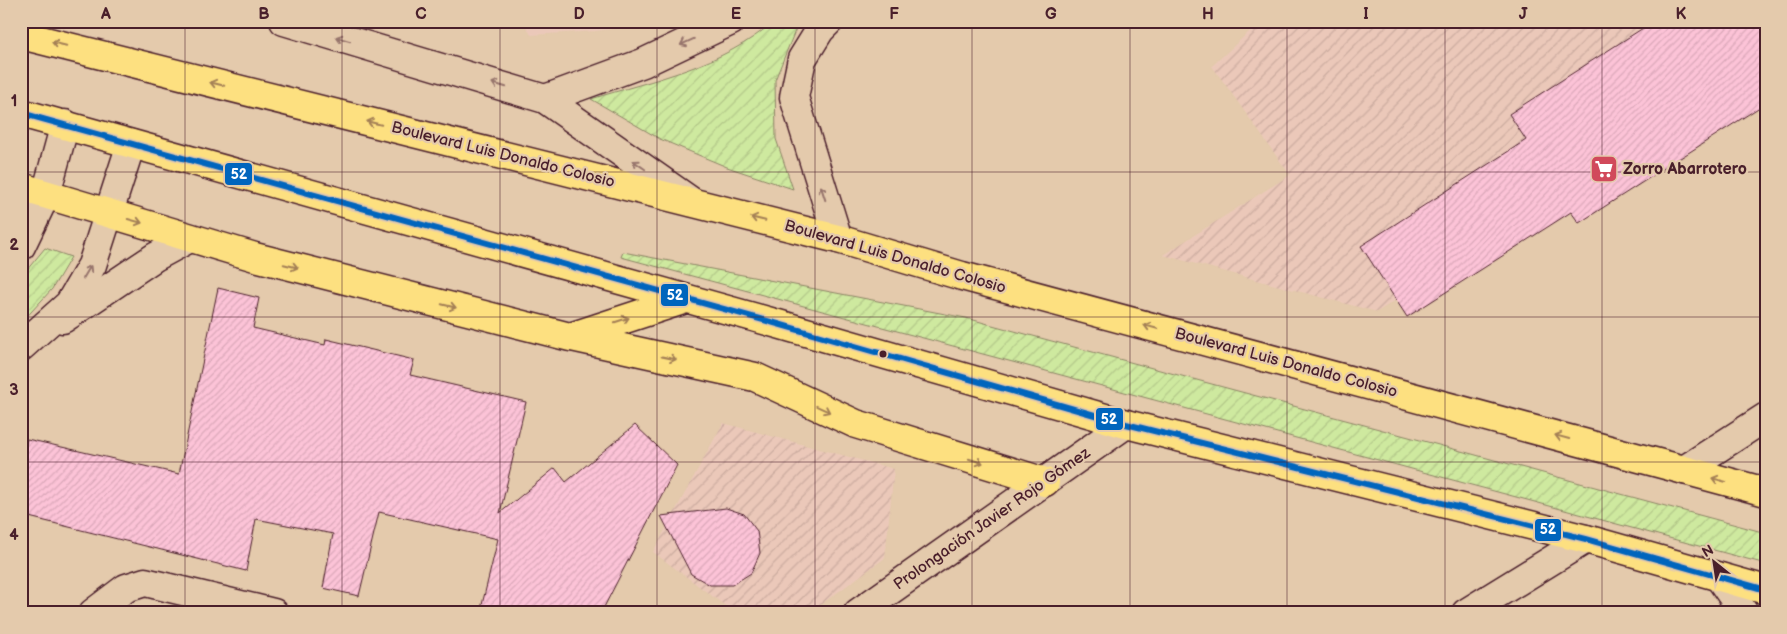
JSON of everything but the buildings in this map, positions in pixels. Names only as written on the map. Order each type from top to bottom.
[{"type":"main road","name":"Boulevard Luis Donaldo Colosio","points":[[21,35],[838,239],[962,276],[1766,492]]},
{"type":"main road","points":[[21,113],[1126,424],[1586,539],[1766,590]]},
{"type":"main road","points":[[34,190],[108,215],[255,257],[570,337],[755,377],[856,424],[1045,482]]},
{"type":"main road","points":[[570,337],[686,299]]},
{"type":"street","points":[[284,21],[545,99],[693,203]]},
{"type":"street","points":[[545,99],[643,63],[731,21]]},
{"type":"street","points":[[829,21],[820,30],[802,60],[794,97],[838,239]]},
{"type":"street","points":[[21,246],[34,190],[65,124]]},
{"type":"street","points":[[24,345],[68,304],[92,265],[131,144]]},
{"type":"street","points":[[24,345],[162,253],[190,238]]},
{"type":"street","points":[[1684,470],[1766,418]]},
{"type":"street","name":"Prolongación Javier Rojo Gómez","points":[[858,613],[1126,424]]},
{"type":"street","points":[[1466,613],[1586,539]]},
{"type":"street","points":[[1720,577],[1744,613]]},
{"type":"street","points":[[93,613],[126,588],[145,582],[274,613]]},
{"type":"shaded area","points":[[523,21],[658,22],[596,31],[531,35]]},
{"type":"shaded area","points":[[1261,21],[1766,21],[1766,67],[1377,312],[1163,255],[1290,175],[1212,66]]},
{"type":"shaded area","points":[[723,423],[894,469],[885,558],[809,613],[735,613],[653,552]]},
{"type":"green space","points":[[774,21],[799,21],[775,80],[776,139],[793,189],[727,167],[660,139],[591,99],[687,70],[733,50]]},
{"type":"green space","points":[[45,248],[71,257],[52,289],[21,323],[21,277]]},
{"type":"green space","points":[[623,252],[966,318],[1766,533],[1766,564],[621,257]]},
{"type":"transit line","name":"52","points":[[21,113],[778,324],[1126,424],[1586,539],[1766,590]]},
{"type":"place","name":"Zorro Abarrotero","points":[[1604,169]]}]
